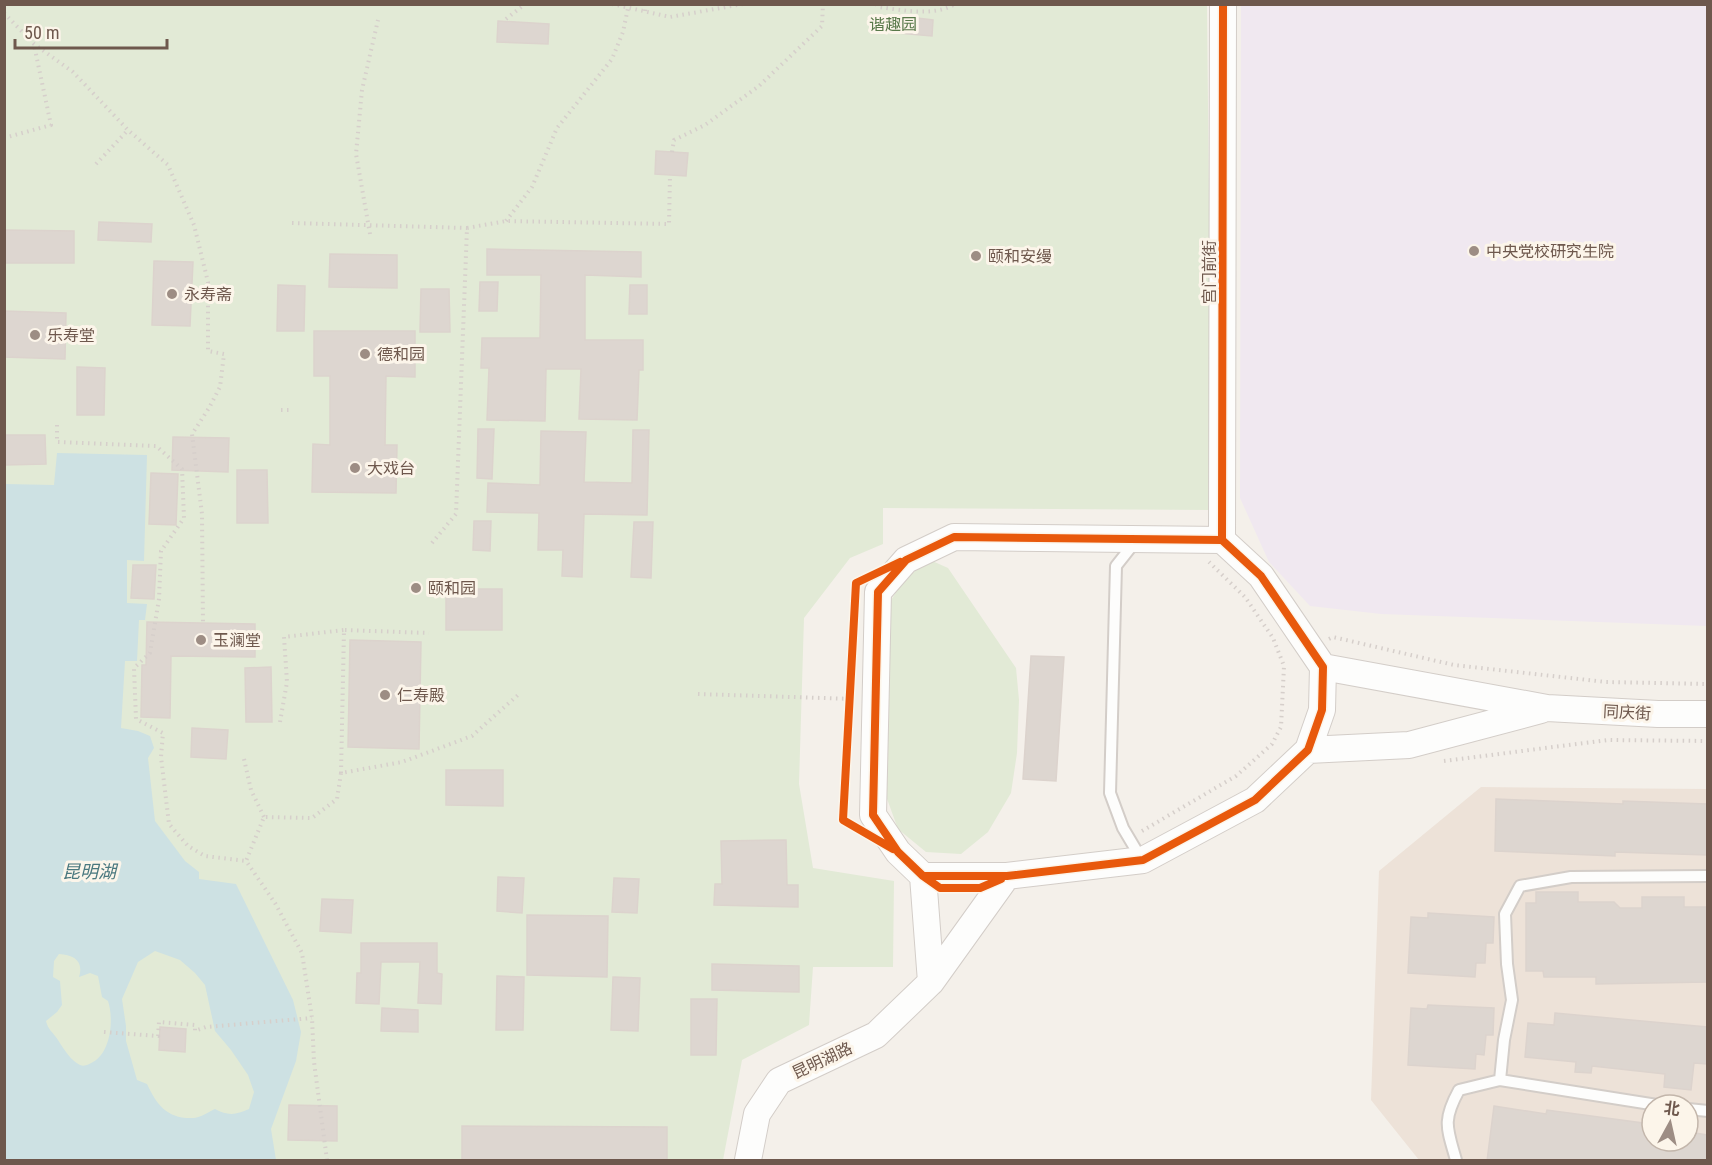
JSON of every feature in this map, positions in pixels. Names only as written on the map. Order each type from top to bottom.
[{"type":"street","name":"宫门前街","points":[[1222,540],[1223,4]]},
{"type":"street","points":[[923,876],[1007,876],[1136,849],[1255,800],[1308,750],[1322,710],[1317,658],[1261,576],[1222,540],[954,537],[906,560],[878,592],[873,815],[898,852],[923,876],[931,982]]},
{"type":"street","points":[[1317,658],[1547,708]]},
{"type":"street","points":[[1308,750],[1410,745],[1547,708]]},
{"type":"street","name":"同庆街","points":[[1547,708],[1658,714],[1707,714]]},
{"type":"street","name":"昆明湖路","points":[[748,1161],[757,1114],[779,1081],[876,1035],[931,982],[1007,876]]},
{"type":"lane","points":[[1136,849],[1123,828],[1110,793],[1116,566],[1137,540]]},
{"type":"lane","points":[[1500,1080],[1504,1040],[1512,1000],[1507,964],[1505,914],[1520,886],[1570,877],[1707,876]]},
{"type":"lane","points":[[1456,1161],[1447,1128],[1449,1109],[1459,1090],[1500,1080],[1640,1102]]},
{"type":"path","points":[[506,19],[525,4]]},
{"type":"path","points":[[612,4],[670,17],[743,4]]},
{"type":"path","points":[[645,11],[646,4]]},
{"type":"path","points":[[672,152],[674,140],[705,124],[759,86],[822,26],[823,4]]},
{"type":"path","points":[[876,4],[879,7],[905,11],[944,11],[955,4]]},
{"type":"path","points":[[506,221],[532,187],[557,128],[612,58],[623,32],[628,8]]},
{"type":"path","points":[[4,13],[34,44],[73,72],[128,130],[168,165],[194,225],[208,282],[208,351],[224,354],[220,387],[210,408],[192,434],[202,514],[202,623]]},
{"type":"path","points":[[370,234],[357,154],[362,90],[378,20]]},
{"type":"path","points":[[4,138],[51,125],[34,44]]},
{"type":"path","points":[[96,164],[128,130]]},
{"type":"path","points":[[292,223],[466,228],[506,221],[669,224],[670,175]]},
{"type":"path","points":[[432,543],[456,514],[466,228]]},
{"type":"path","points":[[282,410],[289,410]]},
{"type":"path","points":[[57,425],[57,442],[156,446],[182,469],[184,518],[161,551],[159,599],[150,653],[134,668],[136,719],[163,733],[160,757],[169,824],[188,846],[205,856],[246,861],[275,903],[302,953],[312,1018],[314,1062],[327,1161]]},
{"type":"path","points":[[1136,849],[1236,776],[1272,744],[1281,727],[1284,666],[1273,638],[1245,597],[1203,556]]},
{"type":"path","points":[[264,817],[312,818],[337,799],[341,773],[344,630]]},
{"type":"path","points":[[280,722],[287,682],[284,637],[344,630],[429,633]]},
{"type":"path","points":[[1284,666],[1317,658],[1333,637],[1454,665],[1605,682],[1707,684]]},
{"type":"path","points":[[849,710],[850,688]]},
{"type":"path","points":[[698,694],[875,700]]},
{"type":"path","points":[[341,773],[402,762],[472,736],[518,695]]},
{"type":"path","points":[[1437,761],[1608,740],[1707,741]]},
{"type":"path","points":[[244,759],[251,790],[264,817],[246,861]]},
{"type":"path","points":[[104,1032],[158,1036],[159,1022],[195,1025],[195,1031],[312,1018]]},
{"type":"shaded area","name":"中央党校研究生院","points":[[1241,5],[1707,5],[1707,626],[1381,614],[1310,606],[1269,562],[1240,498]]},
{"type":"shaded area","points":[[1481,787],[1707,789],[1707,1160],[1419,1160],[1371,1100],[1379,871]]},
{"type":"green space","name":"颐和园","points":[[5,5],[1207,5],[1212,510],[883,508],[883,544],[850,558],[804,618],[799,784],[813,868],[894,881],[893,967],[813,967],[809,1025],[742,1060],[723,1160],[5,1160]]},
{"type":"green space","points":[[930,560],[948,568],[1016,668],[1019,700],[1017,753],[1011,793],[988,832],[961,854],[926,852],[898,829],[886,796],[890,602],[904,579]]},
{"type":"water","name":"昆明湖","points":[[57,453],[147,455],[144,561],[127,560],[127,603],[147,604],[145,620],[139,620],[137,661],[125,661],[121,728],[150,736],[154,748],[148,758],[155,821],[185,861],[199,872],[199,879],[236,884],[293,1000],[301,1032],[296,1061],[271,1129],[276,1160],[5,1160],[5,484],[54,485]],"holes":[[[155,951],[180,960],[205,985],[215,1031],[248,1075],[254,1092],[249,1109],[232,1114],[215,1109],[193,1118],[176,1116],[159,1104],[147,1084],[137,1080],[126,1041],[122,999],[138,962]],[[59,954],[77,960],[80,967],[79,977],[90,973],[98,976],[102,997],[108,1001],[110,1008],[110,1034],[104,1051],[93,1062],[85,1065],[80,1065],[70,1057],[49,1029],[46,1021],[62,1005],[60,981],[53,977],[54,961]]]},
{"type":"building","points":[[900,16],[933,20],[932,36],[898,33]]},
{"type":"building","points":[[498,21],[549,24],[548,44],[497,42]]},
{"type":"building","points":[[656,151],[688,153],[686,176],[655,174]]},
{"type":"building","points":[[99,222],[152,224],[151,242],[98,240]]},
{"type":"building","points":[[4,230],[74,231],[74,263],[4,263]]},
{"type":"building","points":[[487,249],[641,252],[641,277],[585,275],[585,340],[643,340],[643,370],[639,370],[637,420],[579,419],[581,369],[546,369],[545,421],[487,420],[489,368],[481,368],[482,338],[540,338],[541,275],[487,275]]},
{"type":"building","points":[[330,254],[397,255],[397,288],[329,287]]},
{"type":"building","name":"永寿斋","points":[[154,261],[193,262],[190,326],[152,325]]},
{"type":"building","points":[[480,282],[498,282],[497,311],[479,311]]},
{"type":"building","points":[[278,285],[305,286],[304,331],[277,331]]},
{"type":"building","points":[[630,285],[647,285],[647,314],[629,314]]},
{"type":"building","points":[[421,289],[449,289],[450,332],[420,332]]},
{"type":"building","name":"乐寿堂","points":[[4,311],[66,313],[65,359],[4,357]]},
{"type":"building","points":[[314,331],[415,331],[415,377],[386,376],[385,445],[397,445],[396,493],[312,492],[313,444],[330,445],[330,376],[314,376]]},
{"type":"building","points":[[77,367],[105,368],[104,415],[77,415]]},
{"type":"building","points":[[478,429],[494,429],[492,479],[477,478]]},
{"type":"building","points":[[633,430],[649,430],[647,515],[584,514],[582,577],[562,576],[563,550],[538,550],[539,513],[487,512],[488,483],[540,485],[541,431],[586,432],[584,482],[632,483]]},
{"type":"building","points":[[4,435],[45,435],[46,464],[4,465]]},
{"type":"building","points":[[173,437],[229,438],[228,472],[172,470]]},
{"type":"building","points":[[237,470],[267,470],[268,523],[237,523]]},
{"type":"building","points":[[151,473],[178,474],[176,525],[149,524]]},
{"type":"building","points":[[474,521],[491,521],[490,551],[473,550]]},
{"type":"building","points":[[634,522],[653,522],[651,578],[631,577]]},
{"type":"building","points":[[133,565],[156,565],[154,599],[131,598]]},
{"type":"building","points":[[446,589],[502,589],[502,630],[446,630]]},
{"type":"building","name":"玉澜堂","points":[[147,622],[255,624],[255,657],[171,656],[170,718],[141,717],[142,665],[146,665]]},
{"type":"building","name":"仁寿殿","points":[[350,640],[421,642],[419,749],[348,747]]},
{"type":"building","points":[[1031,656],[1064,657],[1056,781],[1023,779]]},
{"type":"building","points":[[271,667],[272,722],[246,722],[245,668]]},
{"type":"building","points":[[192,728],[228,730],[226,759],[191,757]]},
{"type":"building","points":[[446,770],[503,770],[503,806],[446,805]]},
{"type":"building","points":[[1496,799],[1623,804],[1623,801],[1707,804],[1707,855],[1615,852],[1615,856],[1495,851]]},
{"type":"building","points":[[786,840],[787,885],[798,885],[798,907],[714,905],[715,884],[722,884],[721,841]]},
{"type":"building","points":[[498,877],[524,878],[522,913],[497,911]]},
{"type":"building","points":[[614,878],[639,879],[637,913],[612,912]]},
{"type":"building","points":[[1536,892],[1578,892],[1578,902],[1614,902],[1620,908],[1642,908],[1642,897],[1684,897],[1684,907],[1707,907],[1707,982],[1596,984],[1596,977],[1544,977],[1543,971],[1526,971],[1526,903],[1536,903]]},
{"type":"building","points":[[322,899],[353,900],[351,933],[320,931]]},
{"type":"building","points":[[1428,913],[1494,917],[1493,943],[1486,943],[1485,963],[1476,963],[1475,977],[1408,973],[1411,917],[1428,918]]},
{"type":"building","points":[[527,915],[608,916],[607,977],[527,975]]},
{"type":"building","points":[[361,943],[437,943],[437,973],[442,974],[441,1004],[418,1003],[420,962],[381,962],[379,1004],[356,1003],[357,973],[361,973]]},
{"type":"building","points":[[712,964],[799,966],[799,992],[712,990]]},
{"type":"building","points":[[497,976],[524,977],[523,1030],[496,1030]]},
{"type":"building","points":[[613,977],[640,978],[638,1031],[611,1030]]},
{"type":"building","points":[[691,999],[717,999],[716,1055],[691,1055]]},
{"type":"building","points":[[1428,1005],[1494,1008],[1493,1035],[1486,1035],[1484,1055],[1476,1054],[1475,1069],[1408,1065],[1411,1008],[1427,1009]]},
{"type":"building","points":[[382,1008],[418,1010],[418,1032],[381,1031]]},
{"type":"building","points":[[1555,1013],[1707,1027],[1707,1064],[1694,1063],[1691,1090],[1664,1087],[1665,1074],[1592,1066],[1591,1073],[1575,1072],[1576,1062],[1525,1057],[1528,1023],[1554,1025]]},
{"type":"building","points":[[160,1027],[186,1029],[185,1052],[159,1050]]},
{"type":"building","points":[[289,1105],[337,1106],[337,1141],[288,1140]]},
{"type":"building","points":[[1494,1106],[1546,1114],[1547,1110],[1640,1123],[1640,1153],[1700,1153],[1700,1134],[1707,1135],[1707,1161],[1487,1161]]},
{"type":"building","points":[[462,1126],[667,1127],[667,1161],[462,1160]]},
{"type":"cycle path","points":[[1222,540],[1223,4]]},
{"type":"cycle path","points":[[954,537],[1222,540],[1261,576],[1323,667],[1322,710],[1308,750],[1255,800],[1143,860],[1007,876],[923,876],[898,852],[873,815],[878,592],[906,560],[954,537]]},
{"type":"cycle path","points":[[893,849],[843,820],[856,583],[900,562]]},
{"type":"cycle path","points":[[923,876],[940,888],[980,888],[1001,879]]},
{"type":"place","name":"中央党校研究生院","points":[[1474,251]]},
{"type":"place","name":"颐和安缦","points":[[976,256]]},
{"type":"place","name":"永寿斋","points":[[172,294]]},
{"type":"place","name":"乐寿堂","points":[[35,335]]},
{"type":"place","name":"德和园","points":[[365,354]]},
{"type":"place","name":"大戏台","points":[[355,468]]},
{"type":"place","name":"颐和园","points":[[416,588]]},
{"type":"place","name":"玉澜堂","points":[[201,640]]},
{"type":"place","name":"仁寿殿","points":[[385,695]]},
{"type":"park label","name":"谐趣园","points":[[893,24]]}]
